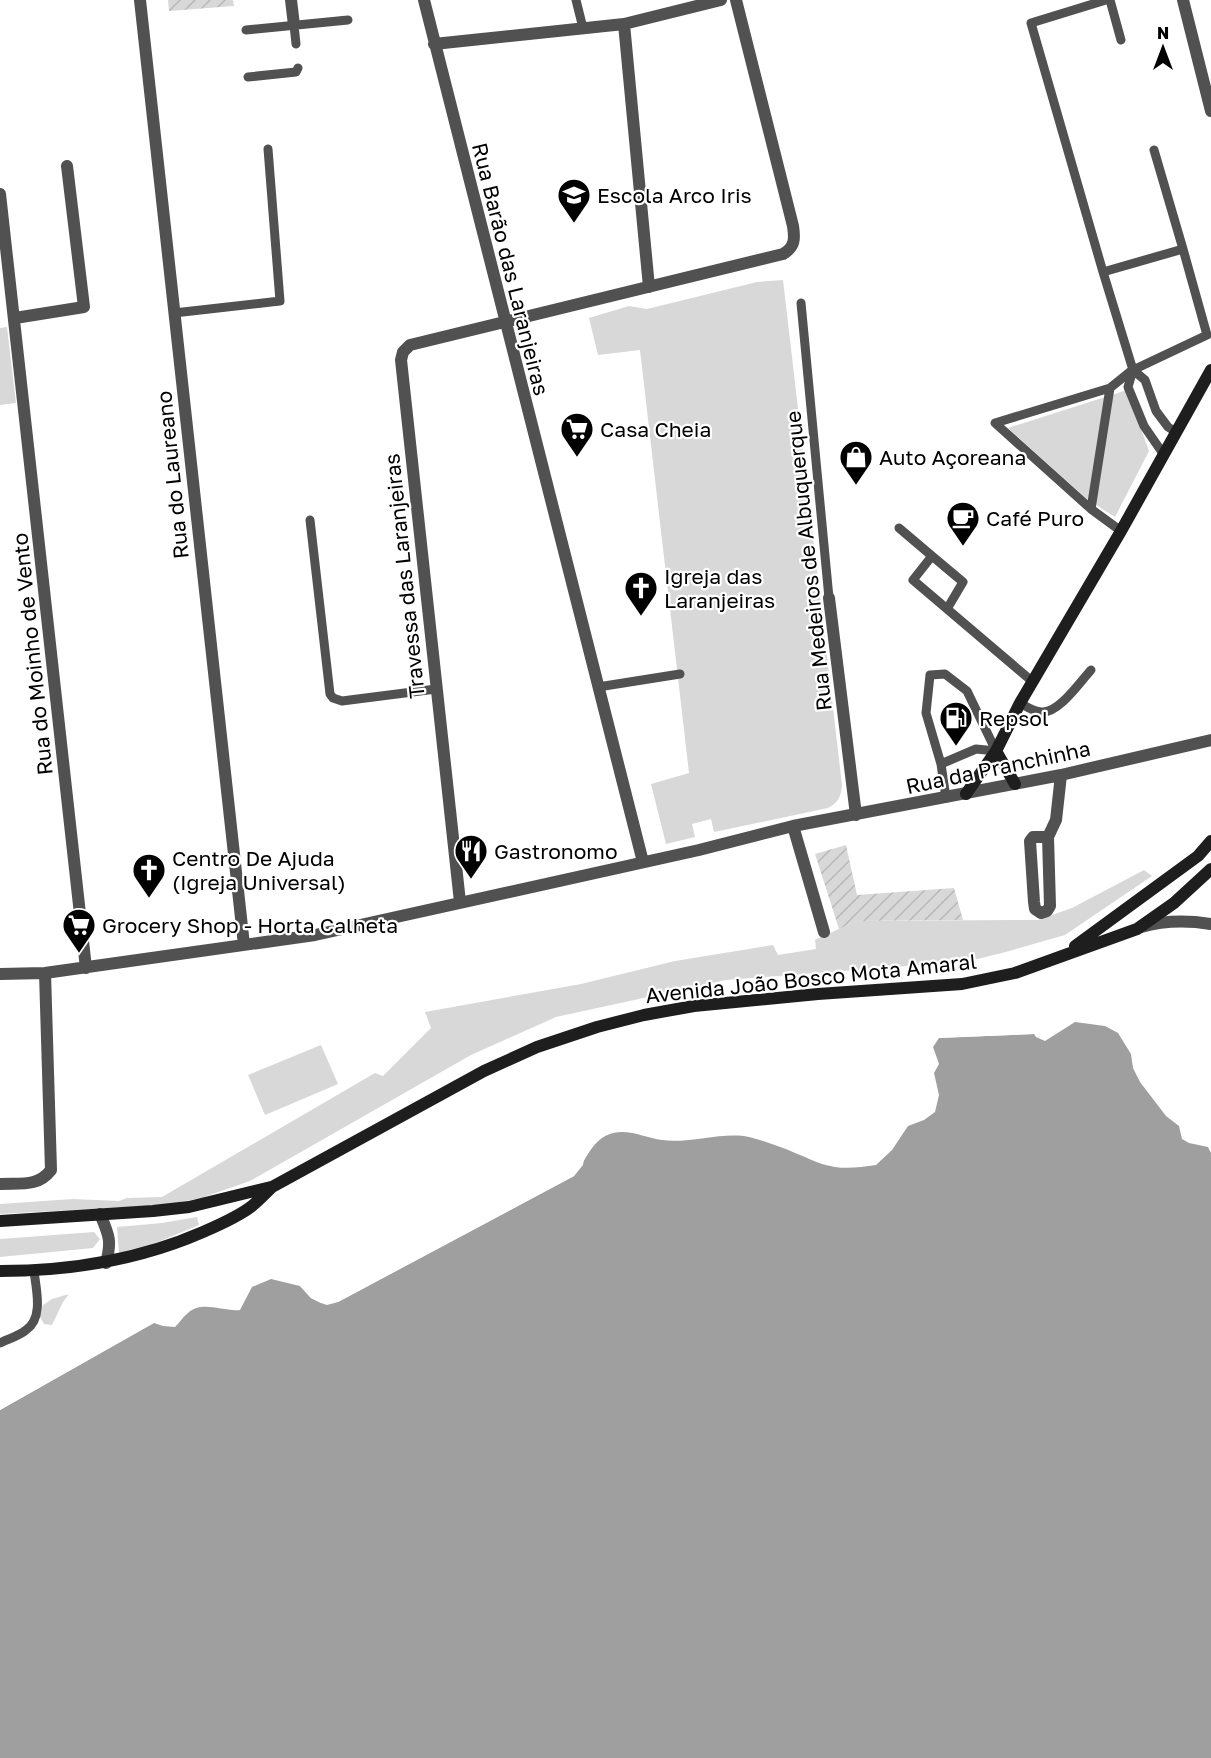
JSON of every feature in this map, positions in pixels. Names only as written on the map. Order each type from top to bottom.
[{"type":"main road","points":[[966,794],[996,752],[1020,703],[1121,531],[1211,370]]},
{"type":"main road","points":[[996,752],[1014,784]]},
{"type":"main road","name":"Avenida João Bosco Mota Amaral","points":[[1064,954],[1198,856],[1211,841]]},
{"type":"main road","name":"Avenida João Bosco Mota Amaral","points":[[0,1271],[34,1271],[106,1263],[181,1242],[251,1207],[272,1187],[484,1071],[537,1047],[597,1027],[694,1006],[818,994],[962,984],[1015,973],[1137,929],[1174,903],[1211,869]]},
{"type":"main road","name":"Avenida João Bosco Mota Amaral","points":[[0,1221],[189,1206],[272,1187]]},
{"type":"street","name":"Rua do Laureano","points":[[140,0],[244,945]]},
{"type":"street","points":[[291,0],[294,26]]},
{"type":"street","name":"Rua Barão das Laranjeiras","points":[[424,0],[643,862]]},
{"type":"street","points":[[434,44],[624,24],[721,0]]},
{"type":"street","name":"Travessa das Laranjeiras","points":[[460,902],[401,360],[403,352],[410,345],[783,254],[793,246],[795,238],[793,226],[736,0]]},
{"type":"street","points":[[1183,0],[1211,111]]},
{"type":"street","points":[[624,24],[649,287]]},
{"type":"street","points":[[15,318],[84,307],[67,166]]},
{"type":"street","name":"Rua do Moinho de Vento","points":[[0,194],[86,968]]},
{"type":"street","name":"Rua Medeiros de Albuquerque","points":[[829,598],[856,815]]},
{"type":"street","name":"Rua da Pranchinha","points":[[0,974],[45,973],[86,968],[315,934],[643,862],[793,826],[1061,775],[1211,740]]},
{"type":"street","points":[[1048,837],[1033,837],[1030,841],[1034,903],[1035,909],[1041,913],[1047,911],[1050,906],[1048,837],[1056,820],[1061,775]]},
{"type":"street","points":[[793,826],[824,932]]},
{"type":"street","points":[[1137,929],[1159,922],[1188,920],[1211,924]]},
{"type":"street","points":[[0,1184],[43,1180],[51,1170],[45,973]]},
{"type":"street","points":[[100,1214],[109,1234],[111,1246],[106,1263]]},
{"type":"lane","points":[[576,0],[583,28]]},
{"type":"lane","points":[[1121,40],[1108,0],[1031,23],[1132,370],[1128,387],[1144,426],[1164,455]]},
{"type":"lane","points":[[246,30],[348,20]]},
{"type":"lane","points":[[294,26],[296,44]]},
{"type":"lane","points":[[248,77],[296,72],[298,68]]},
{"type":"lane","points":[[174,313],[280,302],[268,148]]},
{"type":"lane","points":[[1121,531],[1091,509],[995,423],[1110,388],[1132,370],[1209,338],[1154,150]]},
{"type":"lane","points":[[1103,272],[1183,249]]},
{"type":"lane","name":"Rua Medeiros de Albuquerque","points":[[801,303],[829,598]]},
{"type":"lane","points":[[1132,370],[1145,380],[1156,411],[1168,427],[1176,432]]},
{"type":"lane","points":[[1091,509],[1110,388]]},
{"type":"lane","points":[[310,520],[330,694],[333,698],[342,701],[436,690]]},
{"type":"lane","points":[[899,528],[963,582],[947,609]]},
{"type":"lane","points":[[932,556],[913,580],[1033,682]]},
{"type":"lane","points":[[1020,703],[1034,711],[1044,713],[1054,710],[1091,670]]},
{"type":"lane","points":[[598,687],[680,674]]},
{"type":"lane","points":[[946,798],[941,764],[926,713],[930,675],[945,674],[967,691],[996,752]]},
{"type":"lane","points":[[941,764],[976,749],[996,752]]},
{"type":"lane","points":[[0,1343],[27,1330],[35,1320],[38,1304],[34,1271]]},
{"type":"shaded area","points":[[168,0],[233,0],[234,6],[169,11]]},
{"type":"shaded area","points":[[783,280],[841,792],[837,801],[828,808],[714,832],[711,819],[692,824],[695,837],[666,844],[651,784],[689,773],[640,350],[598,355],[589,318],[629,306],[647,309],[757,282]]},
{"type":"shaded area","points":[[7,327],[16,403],[0,405],[0,328]]},
{"type":"shaded area","points":[[1127,390],[1149,451],[1115,517],[1087,499],[1008,428]]},
{"type":"shaded area","points":[[846,845],[857,895],[954,888],[963,920],[857,921],[839,929],[815,854]]},
{"type":"shaded area","points":[[1144,870],[1152,876],[1065,935],[1002,953],[977,959],[897,967],[726,980],[556,1017],[471,1055],[250,1181],[201,1198],[165,1205],[0,1214],[0,1204],[73,1199],[119,1201],[127,1198],[162,1197],[375,1073],[383,1076],[431,1028],[425,1012],[581,984],[675,961],[773,945],[778,955],[816,949],[815,940],[856,921],[1038,920],[1072,908]]},
{"type":"shaded area","points":[[1075,1022],[1105,1026],[1118,1033],[1131,1054],[1133,1068],[1140,1082],[1166,1116],[1179,1126],[1182,1139],[1208,1147],[1211,1153],[1211,1758],[0,1758],[0,1410],[154,1323],[175,1327],[188,1313],[200,1307],[240,1310],[252,1287],[271,1279],[300,1286],[311,1298],[321,1303],[338,1302],[574,1176],[595,1145],[613,1133],[632,1133],[672,1141],[729,1136],[749,1137],[830,1166],[850,1168],[876,1165],[892,1150],[908,1126],[924,1120],[935,1112],[939,1095],[934,1073],[939,1064],[933,1047],[939,1038],[1034,1034],[1045,1041]]},
{"type":"shaded area","points":[[321,1045],[338,1084],[265,1115],[248,1075]]},
{"type":"shaded area","points":[[197,1217],[199,1225],[141,1249],[119,1254],[117,1227]]},
{"type":"shaded area","points":[[94,1232],[100,1239],[93,1248],[0,1257],[0,1239]]},
{"type":"shaded area","points":[[69,1294],[52,1325],[44,1324],[40,1317],[43,1305],[52,1299]]},
{"type":"pier","points":[[1034,1031],[1034,1034],[935,1038],[938,1035]]},
{"type":"pier","points":[[585,1151],[583,1165],[574,1176],[338,1302],[327,1305],[321,1303],[311,1298],[300,1286],[302,1283],[313,1295],[322,1300],[337,1300],[572,1173],[580,1163]]},
{"type":"pier","points":[[152,1320],[157,1321],[0,1410],[0,1406]]},
{"type":"place","name":"Escola Arco Iris","points":[[574,224]]},
{"type":"place","name":"Casa Cheia","points":[[577,458]]},
{"type":"place","name":"Auto Açoreana","points":[[856,486]]},
{"type":"place","name":"Café Puro","points":[[963,547]]},
{"type":"place","name":"Igreja das Laranjeiras","points":[[641,617]]},
{"type":"place","name":"Repsol","points":[[956,747]]},
{"type":"place","name":"Gastronomo","points":[[471,880]]},
{"type":"place","name":"Centro De Ajuda (Igreja Universal)","points":[[149,899]]},
{"type":"place","name":"Grocery Shop - Horta Calheta","points":[[79,954]]}]
